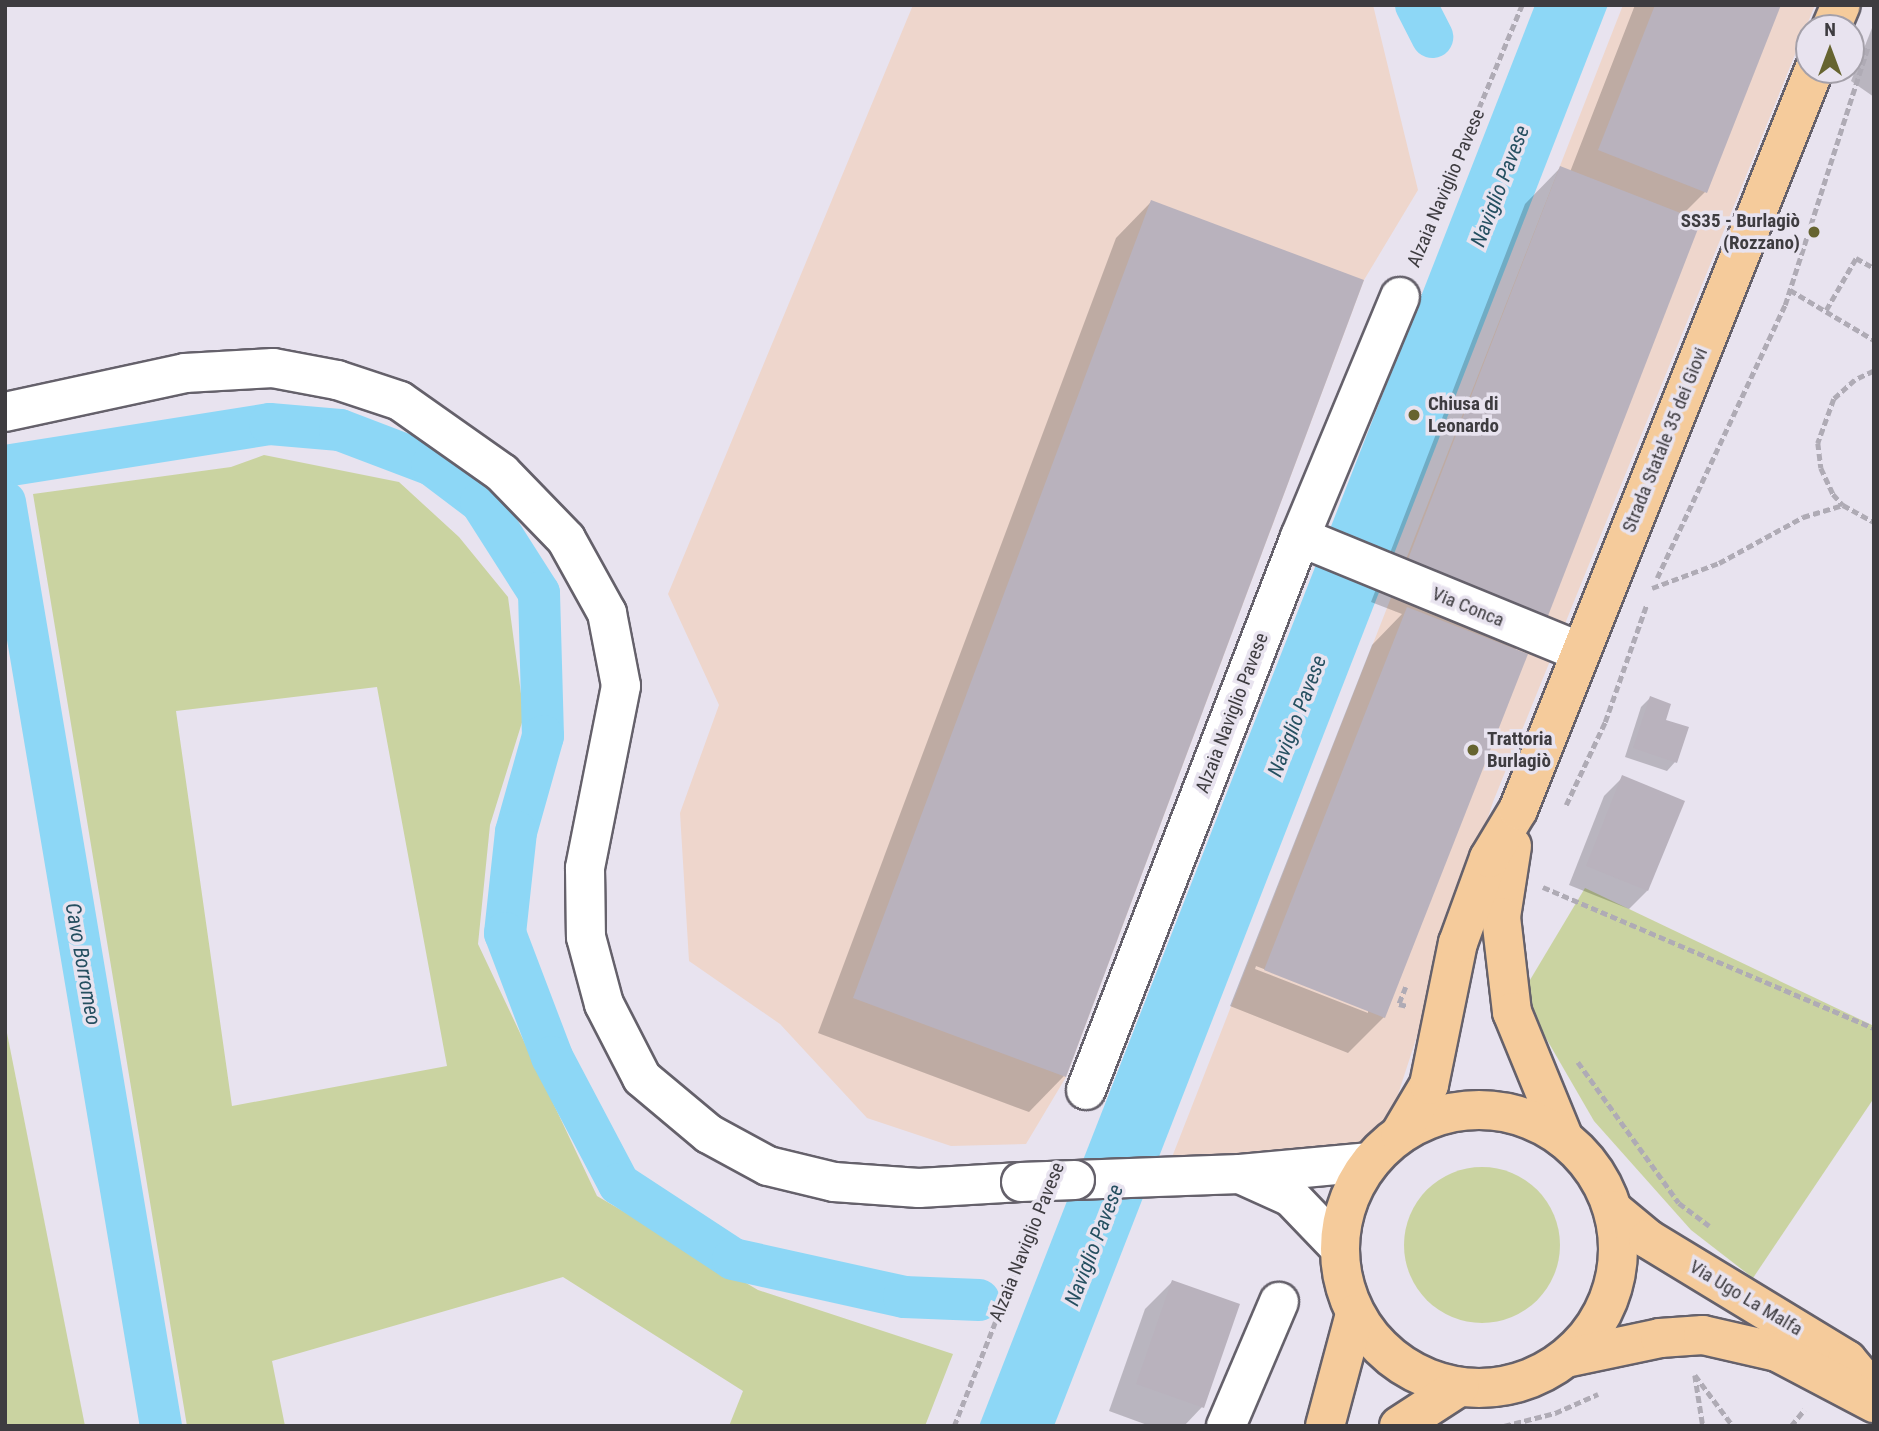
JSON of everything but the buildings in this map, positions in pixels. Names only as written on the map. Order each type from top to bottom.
[{"type":"main road","name":"Strada Statale 35 dei Giovi","points":[[1564,1139],[1512,1012],[1501,917],[1518,810],[1565,646],[1808,84]]},
{"type":"main road","name":"Strada Statale 35 dei Giovi","points":[[1401,1134],[1429,1085],[1458,943],[1489,858],[1518,810]]},
{"type":"main road","points":[[1494,1111],[1536,1122],[1564,1139],[1600,1179],[1613,1210],[1619,1241],[1611,1297],[1584,1341],[1566,1358],[1524,1381],[1492,1388],[1459,1387],[1406,1368],[1385,1353],[1355,1314],[1342,1281],[1339,1247],[1346,1206],[1370,1162],[1401,1134],[1452,1113],[1494,1111]]},
{"type":"main road","name":"Via Ugo La Malfa","points":[[1613,1210],[1647,1239],[1847,1360],[1874,1392]]},
{"type":"main road","points":[[1325,1426],[1355,1314]]},
{"type":"main road","name":"Via Ugo La Malfa","points":[[1566,1358],[1660,1338],[1703,1335],[1777,1352],[1874,1403]]},
{"type":"main road","points":[[1399,1426],[1459,1387]]},
{"type":"street","name":"Alzaia Naviglio Pavese","points":[[1086,1090],[1312,543],[1400,297]]},
{"type":"street","points":[[5,412],[185,373],[273,368],[337,380],[400,401],[502,473],[566,539],[607,613],[621,686],[585,868],[586,937],[604,1004],[642,1078],[709,1135],[768,1166],[834,1182],[919,1188],[1240,1174],[1370,1162]]},
{"type":"street","name":"Via Conca","points":[[1312,543],[1565,646]]},
{"type":"street","points":[[1240,1174],[1291,1197],[1339,1247]]},
{"type":"street","points":[[1226,1426],[1279,1302]]},
{"type":"path","name":"Alzaia Naviglio Pavese","points":[[1400,297],[1522,5]]},
{"type":"path","points":[[1563,813],[1605,722],[1652,588],[1790,290],[1870,41]]},
{"type":"path","points":[[1826,310],[1856,258],[1874,268]]},
{"type":"path","points":[[1790,290],[1874,340]]},
{"type":"path","points":[[1874,371],[1844,388],[1821,427],[1821,468],[1843,505],[1874,522]]},
{"type":"path","points":[[1652,588],[1719,564],[1803,517],[1843,505]]},
{"type":"path","points":[[1536,897],[1536,884],[1874,1028]]},
{"type":"path","points":[[1576,1058],[1679,1203],[1711,1227]]},
{"type":"path","name":"Alzaia Naviglio Pavese","points":[[954,1426],[1036,1219]]},
{"type":"path","points":[[1681,1376],[1695,1374]]},
{"type":"path","points":[[1695,1374],[1703,1426]]},
{"type":"path","points":[[1695,1374],[1733,1426]]},
{"type":"path","points":[[1504,1426],[1555,1413],[1609,1390]]},
{"type":"shaded area","points":[[913,5],[1373,5],[1418,190],[1364,280],[1066,1077],[1026,1144],[951,1146],[867,1118],[780,1024],[689,961],[680,813],[719,705],[668,594]]},
{"type":"shaded area","points":[[1623,5],[1815,5],[1811,14],[1795,14],[1795,55],[1493,802],[1392,1113],[1361,1140],[1339,1184],[1156,1198]]},
{"type":"green space","points":[[264,455],[399,482],[459,537],[508,597],[524,716],[490,825],[478,944],[597,1196],[758,1290],[953,1354],[925,1426],[729,1426],[743,1391],[563,1277],[272,1361],[285,1426],[187,1426],[33,494],[231,467]],"holes":[[[377,687],[447,1066],[232,1106],[176,711]]]},
{"type":"green space","points":[[1585,888],[1874,1026],[1874,1098],[1753,1278],[1691,1230],[1594,1121],[1521,995]]},
{"type":"green space","points":[[5,1023],[85,1426],[5,1426]]},
{"type":"green space","points":[[1482,1167],[1512,1173],[1537,1190],[1554,1215],[1560,1245],[1554,1275],[1537,1300],[1512,1317],[1482,1323],[1452,1317],[1427,1300],[1410,1275],[1404,1245],[1410,1215],[1427,1190],[1452,1173]]},
{"type":"water","name":"Naviglio Pavese","points":[[1535,5],[1608,5],[1054,1426],[979,1426]]},
{"type":"waterway","points":[[1416,5],[1432,37]]},
{"type":"waterway","points":[[5,466],[270,424],[340,430],[432,465],[481,502],[539,593],[543,736],[516,832],[505,933],[552,1057],[619,1184],[733,1259],[904,1297],[979,1300]]},
{"type":"waterway","name":"Cavo Borromeo","points":[[5,502],[161,1426]]},
{"type":"place","name":"SS35 - Burlagiò (Rozzano)","points":[[1814,232]]},
{"type":"place","name":"Chiusa di Leonardo","points":[[1414,415]]},
{"type":"place","name":"Trattoria Burlagiò","points":[[1473,750]]}]
